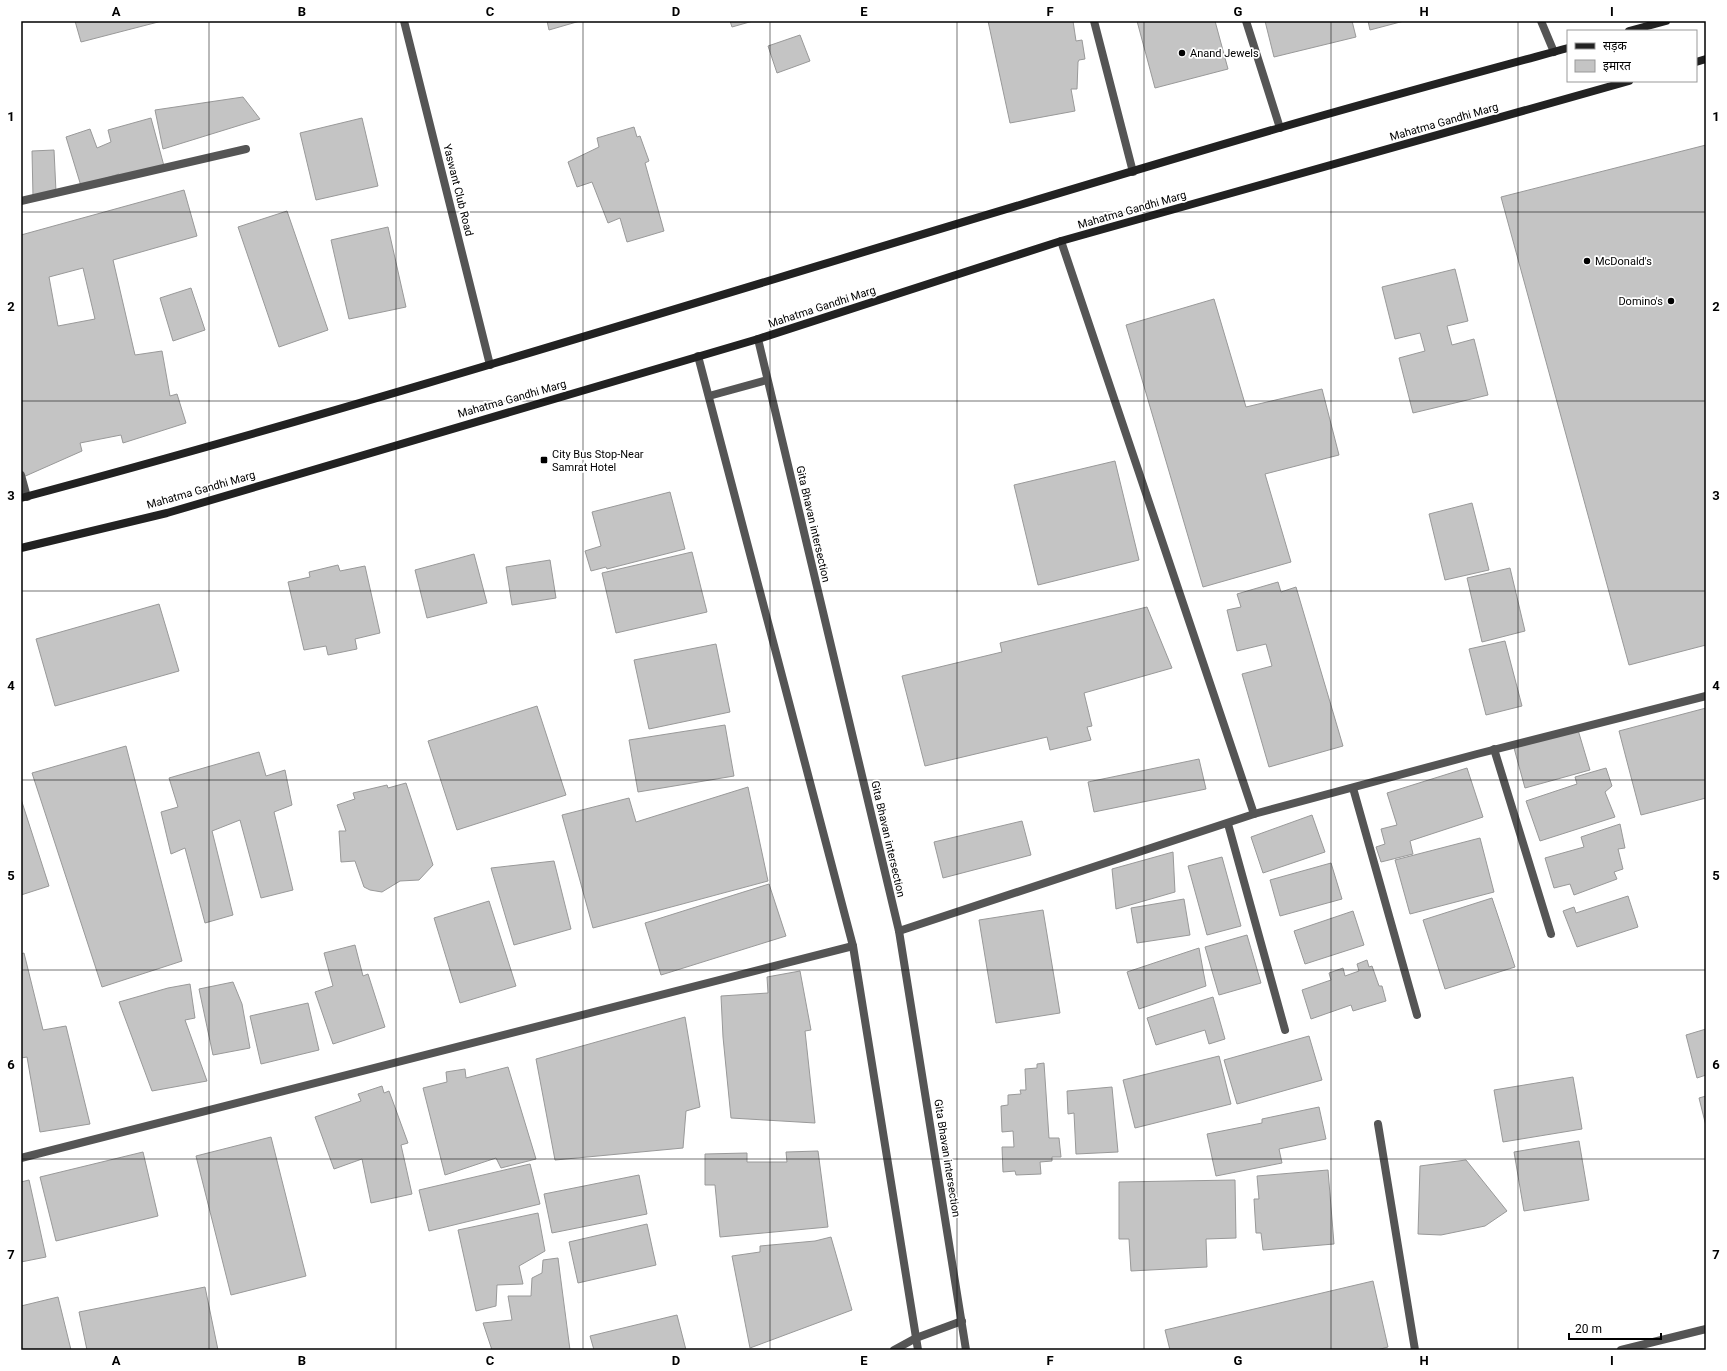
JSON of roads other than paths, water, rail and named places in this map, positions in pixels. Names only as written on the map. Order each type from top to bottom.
[{"type":"main road","points":[[1633,30],[1666,21]]},
{"type":"main road","points":[[24,498],[154,463],[490,365],[1280,128],[1567,48]]},
{"type":"main road","name":"Mahatma Gandhi Marg","points":[[21,548],[167,512],[758,339],[1061,241],[1625,82]]},
{"type":"street","name":"Yaswant Club Road","points":[[404,21],[490,365]]},
{"type":"street","points":[[1094,21],[1133,172]]},
{"type":"street","points":[[1246,21],[1280,128]]},
{"type":"street","points":[[1541,21],[1554,52]]},
{"type":"street","points":[[21,202],[246,149]]},
{"type":"street","points":[[1061,241],[1254,814]]},
{"type":"street","name":"Gita Bhavan intersection","points":[[758,339],[899,931],[966,1350]]},
{"type":"street","points":[[698,356],[853,946],[918,1350]]},
{"type":"street","points":[[709,396],[767,380]]},
{"type":"street","points":[[21,475],[24,498]]},
{"type":"street","points":[[899,931],[1228,824],[1254,814],[1494,749],[1706,696]]},
{"type":"street","points":[[1494,749],[1552,934]]},
{"type":"street","points":[[1353,788],[1417,1015]]},
{"type":"street","points":[[1228,824],[1285,1030]]},
{"type":"street","points":[[21,1158],[853,946]]},
{"type":"street","points":[[1378,1124],[1415,1350]]},
{"type":"street","points":[[894,1350],[916,1338],[962,1321]]},
{"type":"street","points":[[1621,1350],[1706,1329]]},
{"type":"place","name":"Anand Jewels","points":[[1182,53]]},
{"type":"place","name":"McDonald's","points":[[1587,261]]},
{"type":"place","name":"Domino's","points":[[1671,301]]},
{"type":"place","name":"City Bus Stop-Near Samrat Hotel","points":[[544,460]]}]
